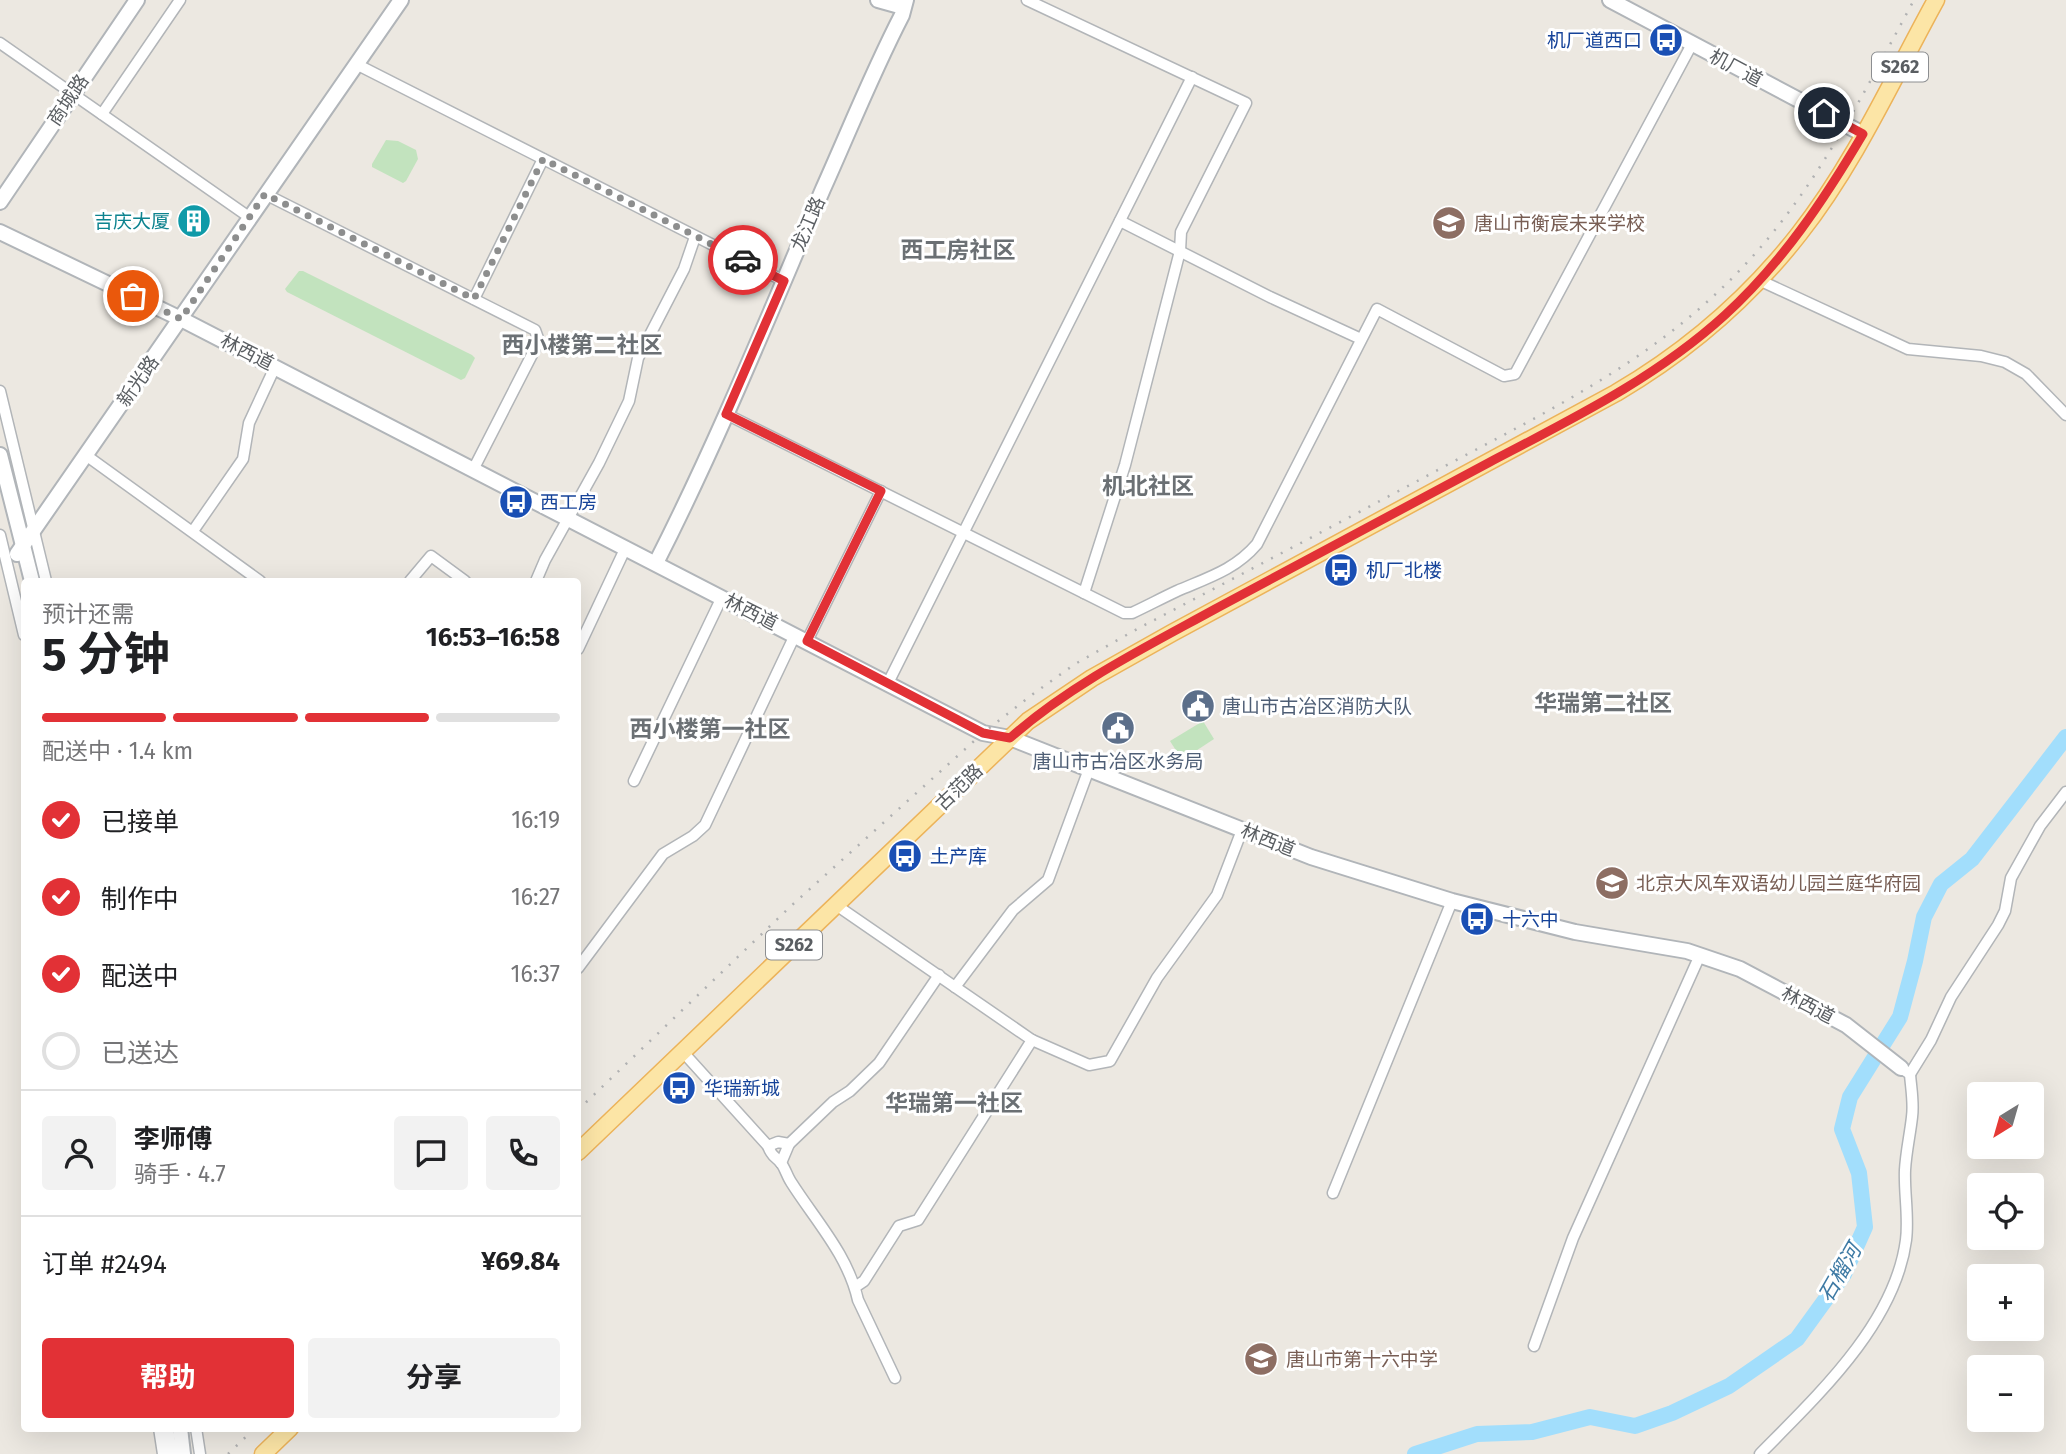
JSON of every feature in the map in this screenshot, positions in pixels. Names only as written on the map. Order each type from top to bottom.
[{"type":"main road","name":"古范路","points":[[581,1149],[1028,722],[1092,678],[1172,633],[1558,426],[1656,370],[1724,315],[1759,280],[1810,219],[1863,134],[1936,0]]},
{"type":"main road","points":[[263,1454],[286,1432]]},
{"type":"street","name":"商城路","points":[[0,202],[137,0]]},
{"type":"street","points":[[102,114],[180,0]]},
{"type":"street","name":"新光路","points":[[20,549],[401,0]]},
{"type":"street","points":[[878,0],[904,4]]},
{"type":"street","points":[[1027,0],[1246,103],[1181,232],[1180,251],[1125,465],[1084,593]]},
{"type":"street","name":"机厂道","points":[[1610,0],[1863,134]]},
{"type":"street","name":"龙江路","points":[[656,563],[726,414],[858,108],[902,15],[904,4]]},
{"type":"street","points":[[726,414],[1124,613],[1132,613],[1177,591],[1212,578],[1248,554],[1257,544],[1377,309],[1504,376],[1515,374],[1692,44]]},
{"type":"street","points":[[1,45],[249,217]]},
{"type":"street","points":[[356,64],[784,281]]},
{"type":"street","points":[[888,683],[1192,77]]},
{"type":"street","points":[[474,299],[543,159]]},
{"type":"street","points":[[265,194],[535,330],[539,341],[474,468]]},
{"type":"street","points":[[1120,220],[1270,298],[1362,339]]},
{"type":"street","name":"林西道","points":[[0,232],[181,319],[474,468],[983,733],[1010,738],[1311,857],[1452,901],[1575,932],[1687,951],[1740,969],[1846,1025],[1906,1071]]},
{"type":"street","points":[[537,578],[629,401],[638,358],[684,269],[695,237]]},
{"type":"street","points":[[1759,280],[1908,349],[1982,356],[2005,362],[2026,374],[2066,415]]},
{"type":"street","points":[[193,531],[243,459],[249,424],[275,367]]},
{"type":"street","points":[[0,391],[45,578]]},
{"type":"street","points":[[0,455],[20,549],[23,578]]},
{"type":"street","points":[[87,456],[256,578]]},
{"type":"street","points":[[0,486],[31,578]]},
{"type":"street","points":[[581,964],[663,854],[693,836],[705,825],[801,638],[881,491]]},
{"type":"street","points":[[0,535],[21,622]]},
{"type":"street","points":[[581,643],[626,547]]},
{"type":"street","points":[[413,578],[431,556],[461,578]]},
{"type":"street","points":[[634,781],[722,597]]},
{"type":"street","points":[[955,986],[1013,910],[1048,880],[1089,769]]},
{"type":"street","points":[[1760,1454],[1815,1398],[1853,1353],[1884,1306],[1900,1270],[1906,1238],[1905,1172],[1912,1114],[1906,1071],[1931,1040],[1951,997],[1998,925],[2005,911],[2011,878],[2040,826],[2066,792]]},
{"type":"street","points":[[836,905],[1032,1040],[1089,1065],[1110,1061],[1157,978],[1217,895],[1242,830]]},
{"type":"street","points":[[1333,1193],[1452,901]]},
{"type":"street","points":[[1534,1346],[1573,1238],[1700,955]]},
{"type":"street","points":[[781,1163],[789,1144],[879,1062],[939,975]]},
{"type":"street","points":[[855,1287],[864,1281],[899,1226],[918,1220],[1032,1040]]},
{"type":"street","points":[[682,1051],[768,1146],[772,1156],[781,1163],[789,1180],[836,1247],[895,1378]]},
{"type":"street","points":[[768,1146],[778,1142],[789,1144]]},
{"type":"street","points":[[160,1432],[163,1454]]},
{"type":"street","points":[[167,1432],[170,1454]]},
{"type":"street","points":[[180,1432],[183,1454]]},
{"type":"street","points":[[197,1432],[200,1454]]},
{"type":"green space","points":[[386,140],[398,141],[416,150],[418,159],[403,183],[372,167]]},
{"type":"green space","points":[[299,271],[472,355],[475,358],[465,378],[461,380],[287,292],[285,289]]},
{"type":"green space","points":[[1203,721],[1214,739],[1182,760],[1170,741]]},
{"type":"waterway","name":"石榴河","points":[[1415,1454],[1477,1434],[1532,1432],[1590,1417],[1635,1426],[1672,1413],[1729,1386],[1797,1339],[1844,1274],[1865,1227],[1859,1173],[1842,1129],[1850,1097],[1900,1017],[1924,917],[1941,884],[1972,859],[2066,737]]},
{"type":"railway","points":[[581,1107],[791,906],[983,733],[1033,694],[1075,664],[1139,628],[1564,402],[1638,356],[1707,302],[1767,240],[1815,175],[1914,0]]},
{"type":"railway","points":[[228,1454],[251,1432]]},
{"type":"way so far","points":[[133,296],[181,319],[265,194],[474,299],[543,159],[743,260]]},
{"type":"place","name":"机厂道西口","points":[[1666,40]]},
{"type":"place","name":"吉庆大厦","points":[[194,221]]},
{"type":"place","name":"唐山市衡宸未来学校","points":[[1449,223]]},
{"type":"place","name":"西工房","points":[[516,502]]},
{"type":"place","name":"机厂北楼","points":[[1341,570]]},
{"type":"place","name":"唐山市古冶区消防大队","points":[[1198,706]]},
{"type":"place","name":"唐山市古冶区水务局","points":[[1118,728]]},
{"type":"place","name":"土产库","points":[[905,856]]},
{"type":"place","name":"北京大风车双语幼儿园兰庭华府园","points":[[1612,883]]},
{"type":"place","name":"十六中","points":[[1477,919]]},
{"type":"place","name":"华瑞新城","points":[[679,1088]]},
{"type":"place","name":"唐山市第十六中学","points":[[1261,1359]]},
{"type":"district","name":"西工房社区","points":[[958,250]]},
{"type":"district","name":"西小楼第二社区","points":[[582,345]]},
{"type":"district","name":"机北社区","points":[[1148,486]]},
{"type":"district","name":"华瑞第二社区","points":[[1603,703]]},
{"type":"district","name":"西小楼第一社区","points":[[710,729]]},
{"type":"district","name":"华瑞第一社区","points":[[954,1103]]},
{"type":"route","points":[[743,260],[784,281],[726,414],[881,491],[807,641],[983,733],[1010,738],[1028,722],[1092,678],[1320,552],[1558,426],[1656,370],[1724,315],[1759,280],[1798,235],[1829,191],[1863,134],[1824,113]]}]
